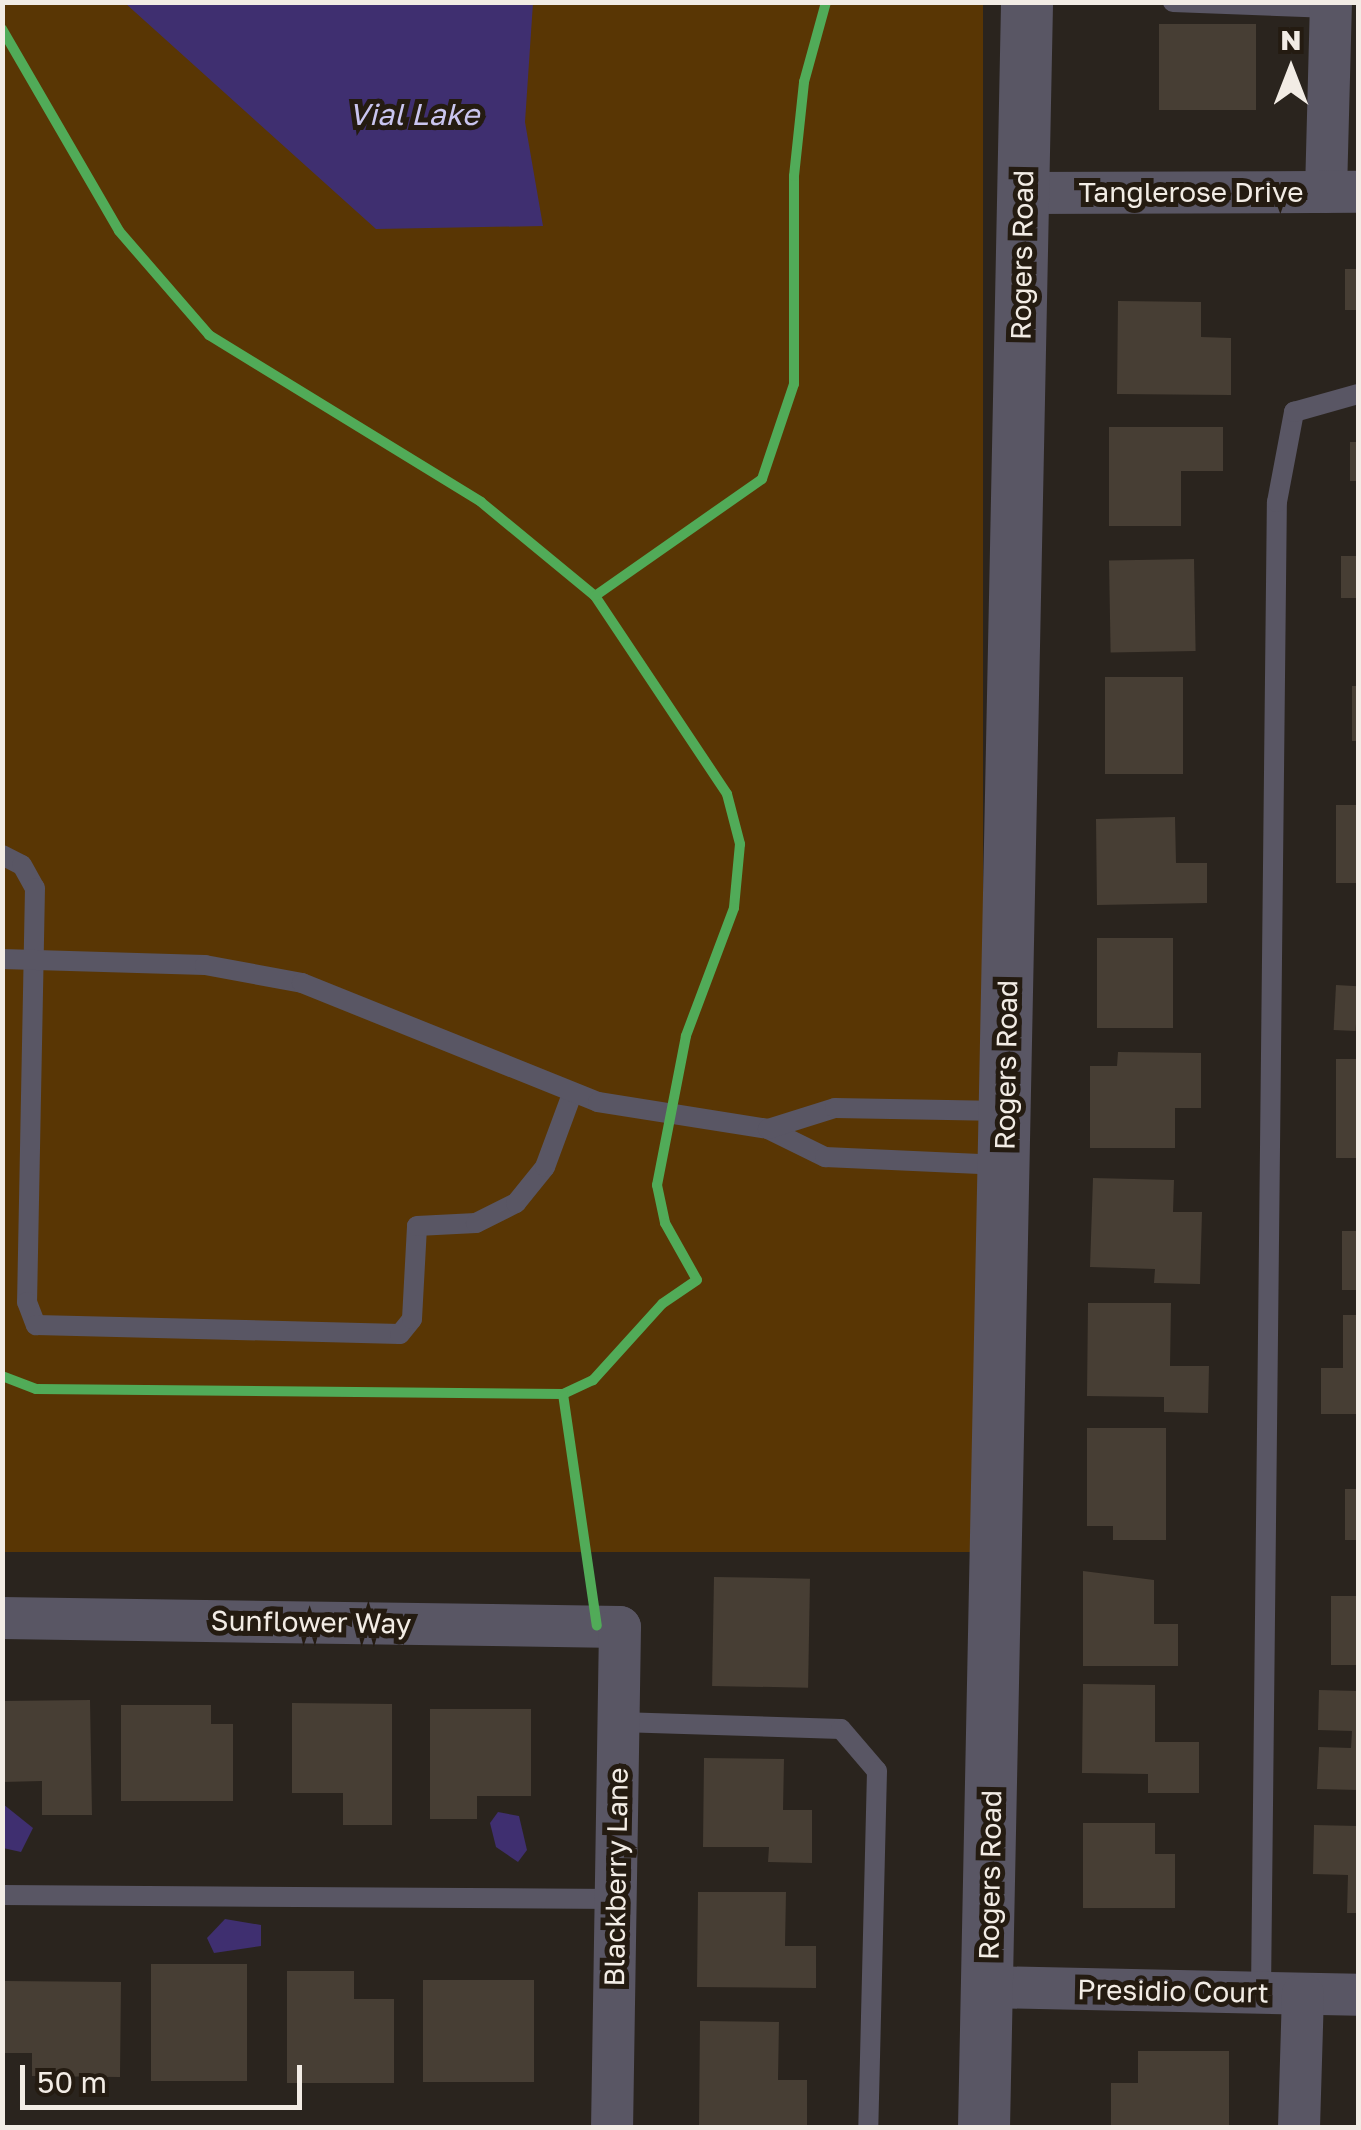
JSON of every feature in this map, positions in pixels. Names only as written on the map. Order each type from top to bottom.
[{"type":"street","name":"Rogers Road","points":[[984,2128],[1027,2]]},
{"type":"street","points":[[1331,5],[1342,192]]},
{"type":"street","name":"Tanglerose Drive","points":[[1023,192],[1342,192]]},
{"type":"street","name":"Sunflower Way","points":[[2,1618],[620,1627]]},
{"type":"street","name":"Blackberry Lane","points":[[612,2128],[620,1627]]},
{"type":"street","name":"Presidio Court","points":[[988,1987],[1358,1995]]},
{"type":"street","points":[[1282,1994],[1299,2128]]},
{"type":"lane","points":[[1173,2],[1331,5]]},
{"type":"lane","points":[[1282,1994],[1277,502],[1294,412],[1358,394]]},
{"type":"lane","points":[[2,855],[22,864],[35,888],[27,1302],[36,1326],[400,1334],[412,1319],[416,1226],[476,1223],[516,1203],[545,1167],[572,1094]]},
{"type":"lane","points":[[2,959],[205,965],[302,983],[572,1094],[768,1129],[825,1156],[1004,1165]]},
{"type":"lane","points":[[768,1129],[835,1108],[1005,1111]]},
{"type":"lane","points":[[619,1722],[840,1728],[877,1771],[868,2128]]},
{"type":"lane","points":[[2,1895],[616,1900]]},
{"type":"shaded area","points":[[3,3],[983,3],[983,1552],[3,1552]]},
{"type":"water","name":"Vial Lake","points":[[125,3],[533,3],[525,122],[543,226],[376,229]]},
{"type":"water","points":[[3,1804],[33,1828],[21,1852],[3,1848]]},
{"type":"water","points":[[498,1812],[519,1816],[527,1850],[518,1862],[496,1847],[490,1823]]},
{"type":"water","points":[[225,1919],[261,1925],[261,1946],[214,1953],[207,1938]]},
{"type":"building","points":[[1159,24],[1256,24],[1256,110],[1159,110]]},
{"type":"building","points":[[1345,269],[1358,269],[1358,310],[1345,310]]},
{"type":"building","points":[[1118,301],[1201,302],[1201,337],[1231,338],[1231,395],[1117,394]]},
{"type":"building","points":[[1109,427],[1223,427],[1223,471],[1181,471],[1181,526],[1109,526]]},
{"type":"building","points":[[1350,442],[1358,442],[1358,481],[1350,481]]},
{"type":"building","points":[[1341,556],[1358,556],[1358,598],[1341,598]]},
{"type":"building","points":[[1194,559],[1196,651],[1111,652],[1109,560]]},
{"type":"building","points":[[1105,677],[1183,677],[1183,774],[1105,774]]},
{"type":"building","points":[[1352,686],[1358,686],[1358,741],[1352,741]]},
{"type":"building","points":[[1336,805],[1358,805],[1358,883],[1336,883]]},
{"type":"building","points":[[1175,817],[1176,863],[1207,863],[1207,903],[1097,905],[1096,819]]},
{"type":"building","points":[[1097,938],[1173,938],[1173,1028],[1097,1028]]},
{"type":"building","points":[[1336,985],[1358,986],[1356,1031],[1334,1030]]},
{"type":"building","points":[[1118,1052],[1201,1053],[1201,1108],[1175,1108],[1175,1148],[1090,1148],[1090,1066],[1117,1066]]},
{"type":"building","points":[[1336,1059],[1358,1059],[1358,1158],[1336,1158]]},
{"type":"building","points":[[1093,1178],[1174,1180],[1173,1212],[1202,1212],[1200,1284],[1154,1283],[1155,1269],[1090,1267]]},
{"type":"building","points":[[1342,1231],[1358,1231],[1358,1290],[1342,1290]]},
{"type":"building","points":[[1088,1303],[1171,1303],[1170,1366],[1209,1366],[1208,1413],[1164,1412],[1164,1397],[1087,1396]]},
{"type":"building","points":[[1343,1315],[1358,1315],[1358,1414],[1321,1414],[1321,1368],[1343,1368]]},
{"type":"building","points":[[1087,1428],[1166,1428],[1166,1540],[1113,1540],[1113,1526],[1087,1526]]},
{"type":"building","points":[[1345,1489],[1358,1489],[1358,1540],[1345,1540]]},
{"type":"building","points":[[1083,1571],[1154,1580],[1154,1624],[1178,1624],[1178,1666],[1083,1666]]},
{"type":"building","points":[[714,1577],[810,1579],[808,1688],[712,1686]]},
{"type":"building","points":[[1331,1596],[1358,1596],[1358,1665],[1331,1665]]},
{"type":"building","points":[[1083,1684],[1155,1685],[1155,1742],[1199,1742],[1199,1793],[1148,1793],[1148,1774],[1082,1773]]},
{"type":"building","points":[[1319,1690],[1358,1691],[1358,1790],[1317,1789],[1319,1747],[1351,1748],[1352,1731],[1318,1730]]},
{"type":"building","points":[[90,1700],[92,1815],[42,1815],[42,1781],[2,1782],[2,1701]]},
{"type":"building","points":[[292,1703],[392,1704],[392,1825],[343,1825],[343,1793],[292,1793]]},
{"type":"building","points":[[121,1705],[211,1705],[211,1724],[233,1724],[233,1801],[121,1801]]},
{"type":"building","points":[[430,1709],[531,1709],[531,1796],[477,1796],[477,1819],[430,1819]]},
{"type":"building","points":[[704,1758],[784,1759],[783,1810],[812,1810],[812,1863],[768,1862],[769,1847],[703,1847]]},
{"type":"building","points":[[1083,1823],[1155,1823],[1155,1854],[1175,1854],[1175,1908],[1083,1908]]},
{"type":"building","points":[[1314,1825],[1358,1826],[1358,1913],[1347,1913],[1348,1875],[1313,1874]]},
{"type":"building","points":[[698,1892],[786,1892],[785,1946],[816,1946],[816,1988],[697,1987]]},
{"type":"building","points":[[151,1964],[247,1964],[247,2081],[151,2081]]},
{"type":"building","points":[[287,1971],[354,1971],[354,1999],[394,1999],[394,2083],[287,2083]]},
{"type":"building","points":[[423,1980],[534,1980],[534,2082],[423,2082]]},
{"type":"building","points":[[5,1981],[121,1982],[120,2077],[32,2076],[32,2053],[4,2053]]},
{"type":"building","points":[[700,2021],[779,2022],[778,2080],[807,2080],[807,2128],[699,2128]]},
{"type":"building","points":[[1138,2051],[1229,2051],[1229,2128],[1111,2128],[1111,2083],[1138,2083]]},
{"type":"cycle path","points":[[595,596],[762,479],[794,384],[794,176],[804,82],[826,2]]},
{"type":"cycle path","points":[[2,29],[119,231],[209,335],[481,502],[595,596],[727,794],[740,844],[734,908],[686,1036],[657,1185],[665,1223],[697,1280],[662,1304],[593,1380],[563,1394],[36,1389],[2,1376]]},
{"type":"cycle path","points":[[563,1394],[597,1626]]}]
